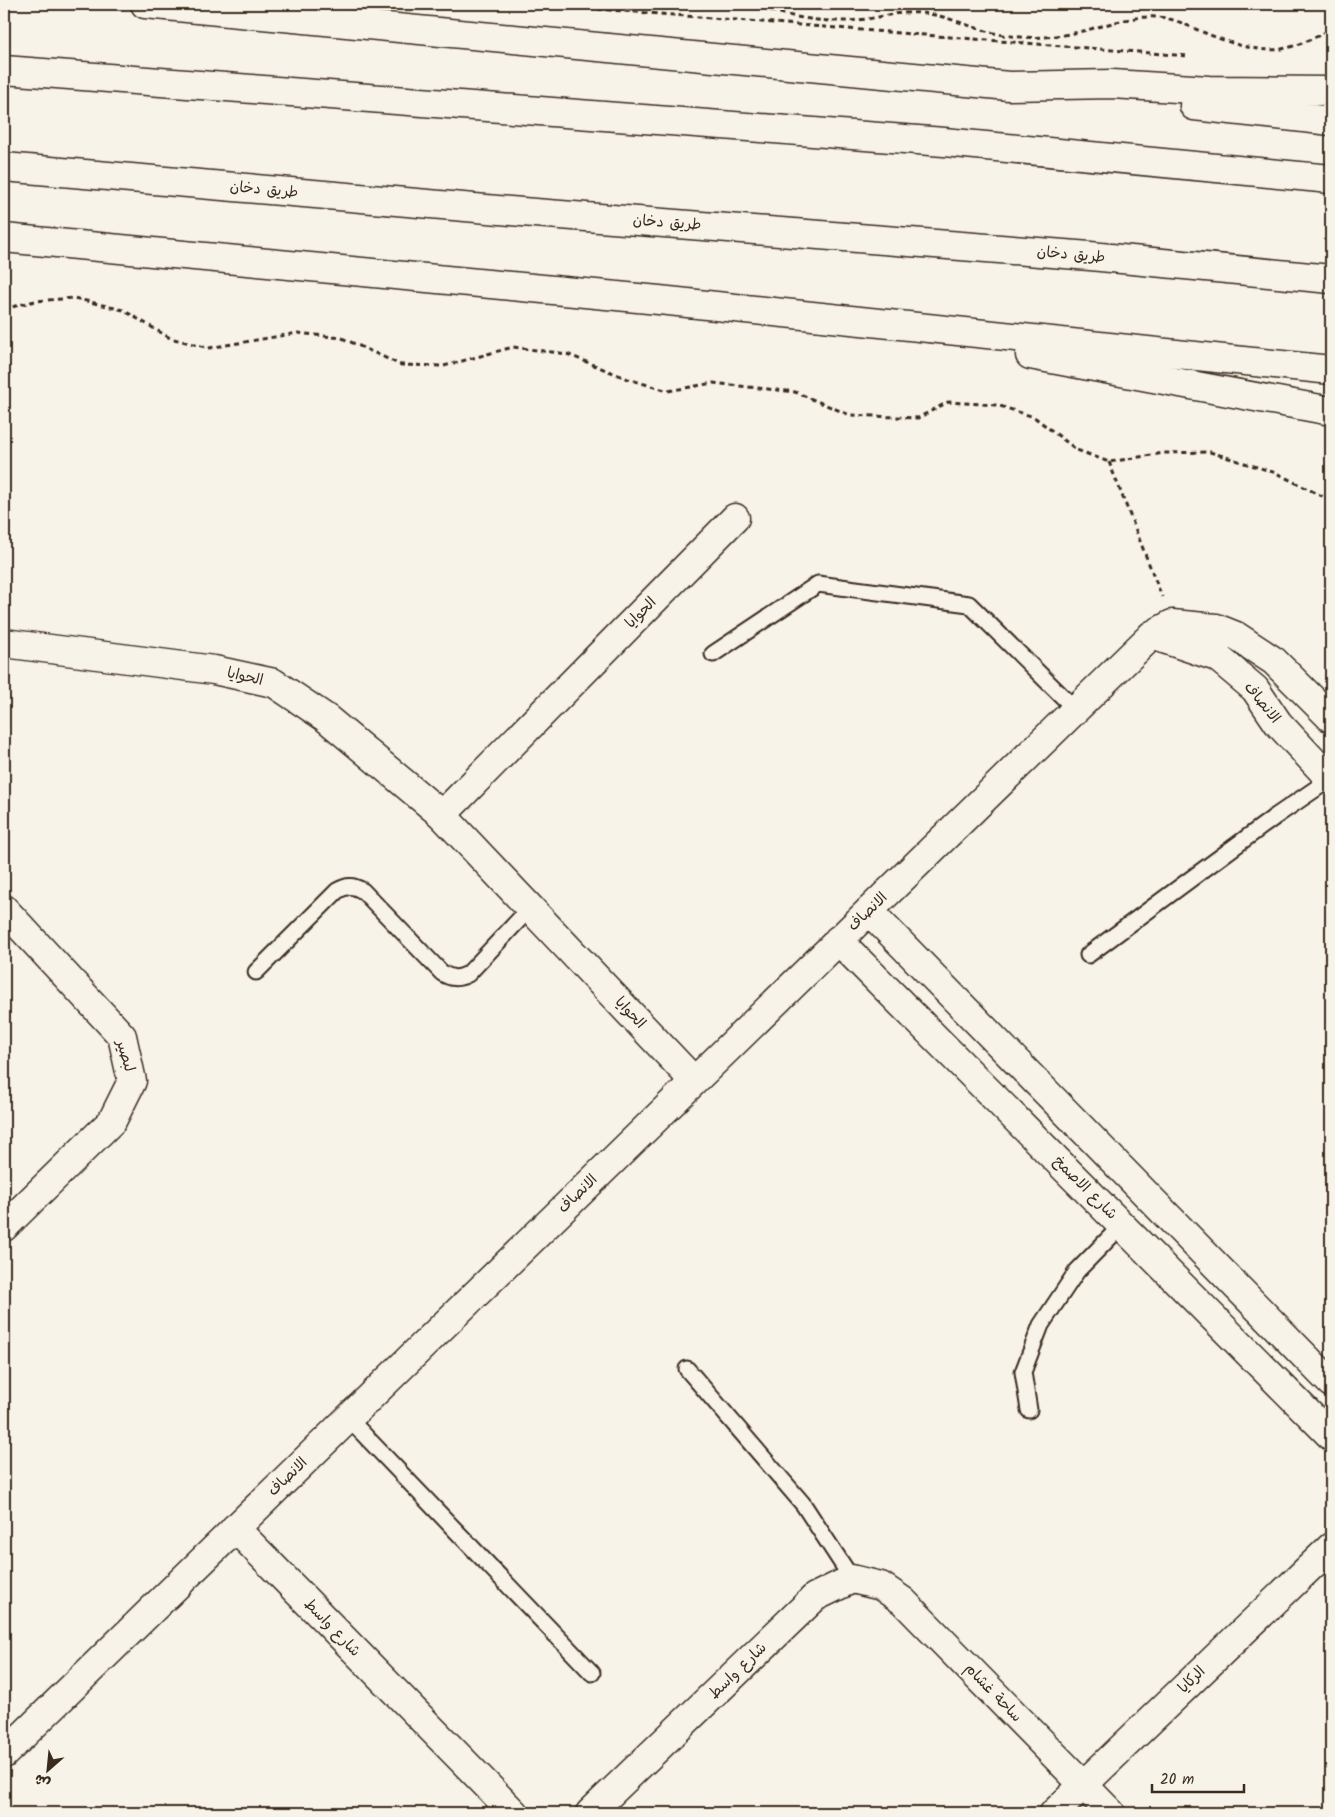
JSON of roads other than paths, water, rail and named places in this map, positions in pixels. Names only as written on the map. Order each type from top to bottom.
[{"type":"street","points":[[145,4],[1009,86],[1331,121]]},
{"type":"street","points":[[4,70],[944,142],[1331,179]]},
{"type":"street","points":[[1009,86],[1112,84],[1209,90],[1331,91]]},
{"type":"street","name":"طريق دخان","points":[[4,167],[532,213],[1090,256],[1331,279]]},
{"type":"street","points":[[4,238],[649,299],[1331,370]]},
{"type":"street","points":[[836,319],[1331,411]]},
{"type":"street","name":"الحوايا","points":[[442,815],[735,518]]},
{"type":"street","points":[[1162,629],[1216,628],[1236,636],[1274,660],[1331,718]]},
{"type":"street","name":"الانصاف","points":[[4,1754],[1075,709],[1162,629],[1217,657],[1255,689],[1278,723],[1331,780]]},
{"type":"street","name":"الحوايا","points":[[4,643],[214,670],[274,683],[326,718],[442,815],[694,1081]]},
{"type":"street","name":"لبصير","points":[[4,909],[122,1036],[132,1081],[112,1121],[4,1227]]},
{"type":"street","points":[[869,911],[1331,1383]]},
{"type":"street","name":"شارع الاصمخ","points":[[838,940],[1331,1436]]},
{"type":"street","name":"شارع واسط","points":[[235,1528],[514,1813]]},
{"type":"street","name":"الركايا","points":[[1054,1813],[1331,1547]]},
{"type":"street","name":"ساحة غشام","points":[[852,1579],[881,1586],[903,1601],[1111,1813]]},
{"type":"street","name":"شارع واسط","points":[[590,1813],[815,1597],[852,1579]]},
{"type":"lane","points":[[713,654],[818,584],[969,604],[1075,709]]},
{"type":"lane","points":[[1088,955],[1276,816],[1331,780]]},
{"type":"lane","points":[[256,972],[337,891],[345,886],[355,886],[363,892],[442,973],[450,978],[460,978],[468,974],[530,908]]},
{"type":"lane","points":[[1029,1410],[1022,1372],[1040,1325],[1076,1271],[1122,1225]]},
{"type":"lane","points":[[687,1369],[803,1504],[852,1579]]},
{"type":"lane","points":[[348,1418],[592,1673]]}]
